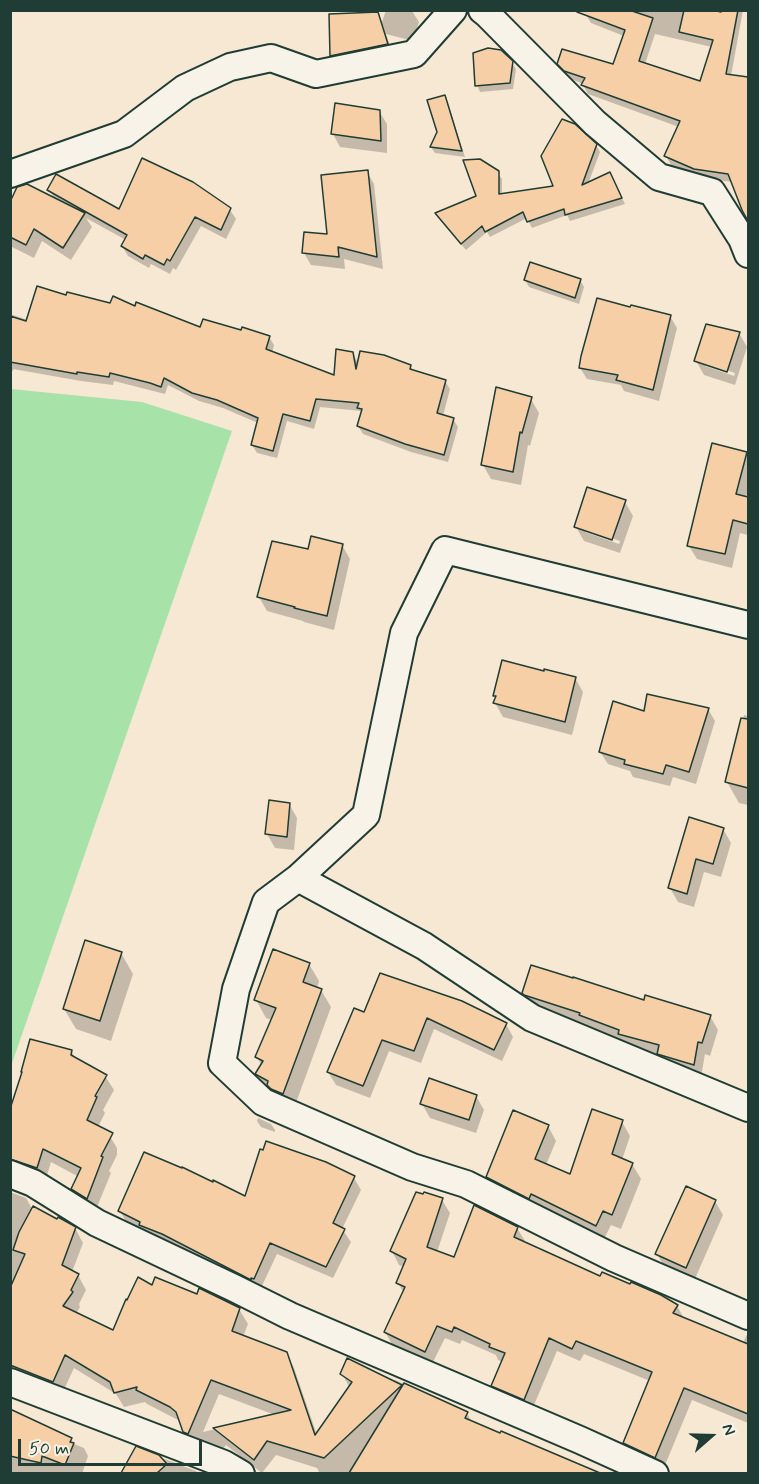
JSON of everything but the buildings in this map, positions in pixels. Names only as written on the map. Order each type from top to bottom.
[{"type":"street","points":[[10,174],[124,134],[185,88],[230,68],[271,58],[316,74],[414,54],[453,10]]},
{"type":"street","points":[[487,12],[596,123],[659,177],[712,192],[742,239],[748,254]]},
{"type":"street","points":[[748,625],[445,550],[404,633],[366,815],[298,878],[266,902],[236,989],[222,1063],[263,1102],[412,1167],[466,1184],[614,1258],[748,1316]]},
{"type":"street","points":[[298,878],[424,946],[532,1018],[748,1108]]},
{"type":"street","points":[[10,1174],[33,1183],[97,1223],[290,1316],[655,1473]]},
{"type":"street","points":[[10,1382],[224,1464],[241,1473]]},
{"type":"green space","points":[[11,389],[142,402],[232,431],[11,1066]]}]
